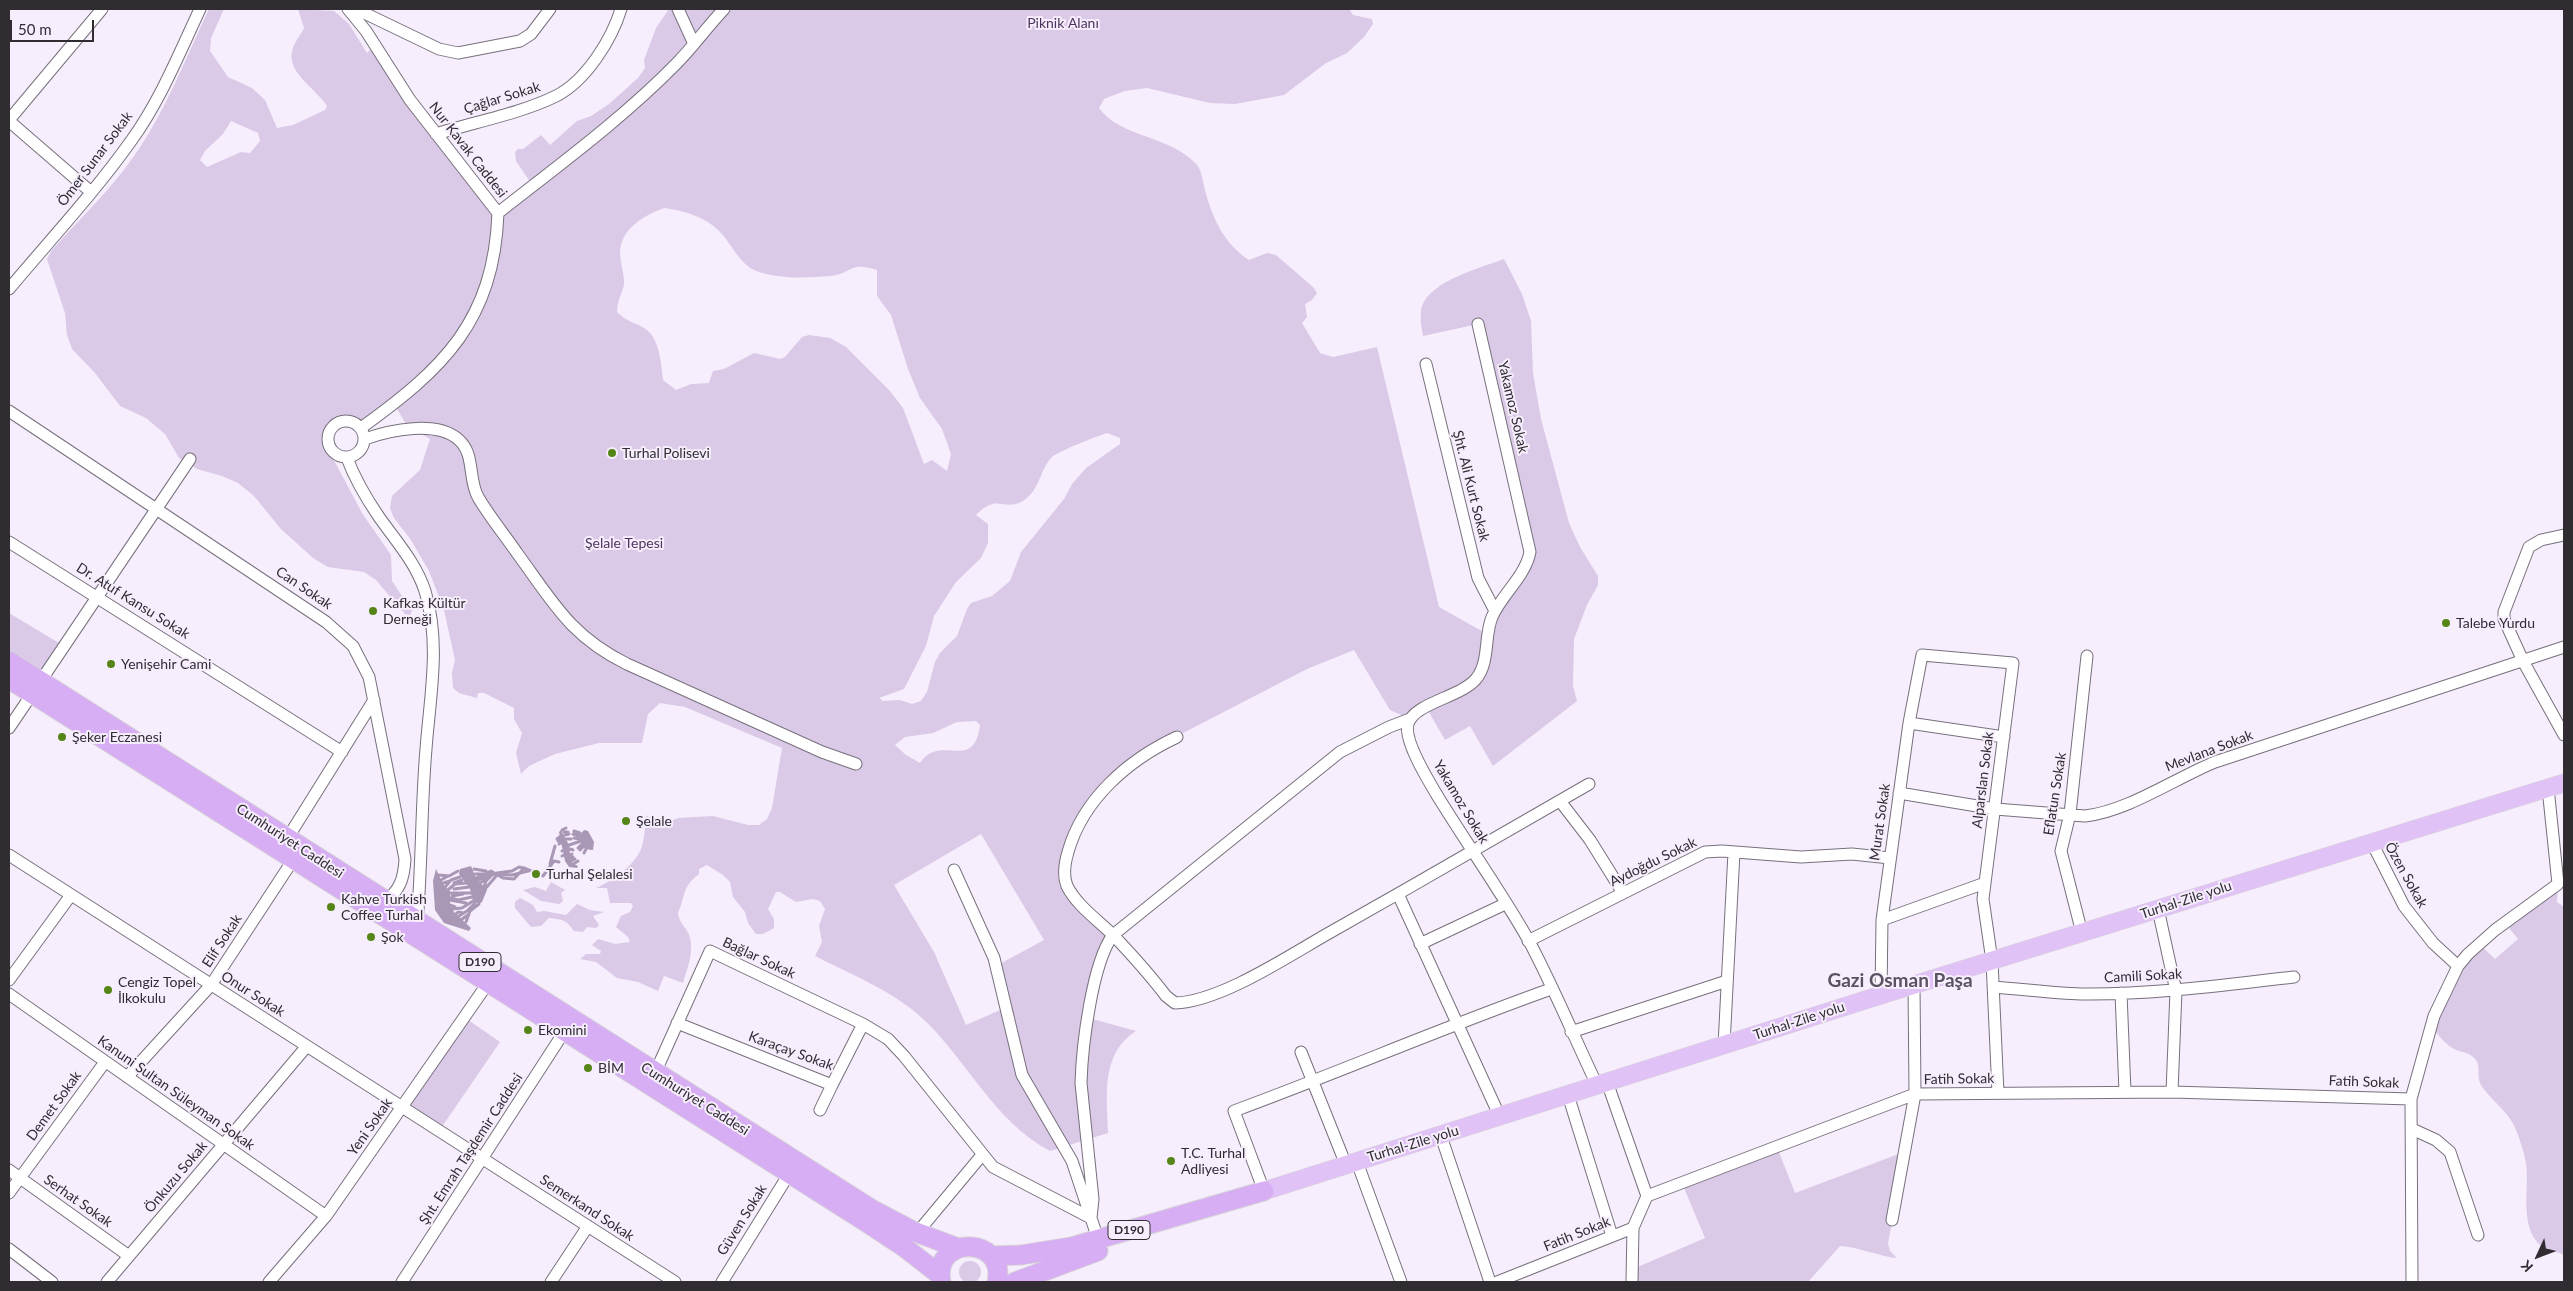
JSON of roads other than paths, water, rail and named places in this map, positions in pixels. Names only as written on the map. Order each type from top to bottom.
[{"type":"highway","name":"Cumhuriyet Caddesi","points":[[9,661],[36,688],[293,860],[381,907]]},
{"type":"highway","name":"Cumhuriyet Caddesi","points":[[9,679],[36,688],[287,839],[381,907],[414,928],[655,1073],[873,1210],[917,1233],[958,1248],[973,1246],[991,1256],[1034,1254],[1098,1239],[1264,1191]]},
{"type":"highway","name":"Cumhuriyet Caddesi","points":[[414,928],[488,983],[899,1244],[941,1279]]},
{"type":"highway","name":"D190","points":[[1015,1282],[1264,1191]]},
{"type":"highway","name":"Cumhuriyet Caddesi","points":[[941,1279],[944,1261],[958,1248]]},
{"type":"highway","points":[[991,1256],[998,1269],[997,1282]]},
{"type":"main road","name":"Turhal-Zile yolu","points":[[1264,1191],[1880,995],[2556,785]]},
{"type":"street","points":[[91,192],[9,120],[102,9]]},
{"type":"street","name":"Ömer Sunar Sokak","points":[[9,288],[91,192],[132,140],[160,96],[200,9]]},
{"type":"street","name":"Nur Kavak Caddesi","points":[[348,9],[366,31],[410,100],[498,213],[495,249],[483,292],[476,311],[456,346],[414,388],[363,433]]},
{"type":"street","points":[[356,9],[439,49],[458,53],[507,46],[520,41],[531,34],[550,9]]},
{"type":"street","points":[[372,16],[382,9]]},
{"type":"street","name":"Çağlar Sokak","points":[[436,134],[558,95],[570,86],[598,55],[609,39],[621,9]]},
{"type":"street","points":[[678,9],[694,44]]},
{"type":"street","points":[[498,213],[593,138],[644,94],[694,44],[724,9]]},
{"type":"street","name":"Yakamoz Sokak","points":[[1478,324],[1530,543],[1530,552],[1526,565],[1495,611],[1487,634],[1482,668],[1477,678],[1461,691],[1428,706],[1410,719],[1407,731],[1428,780],[1528,941],[1571,1032],[1602,1084],[1647,1196]]},
{"type":"street","name":"Şht. Ali Kurt Sokak","points":[[1426,364],[1478,578],[1495,611]]},
{"type":"street","name":"Can Sokak","points":[[9,410],[158,507],[341,633],[362,662],[369,677],[403,844],[405,859],[402,878],[396,892],[381,907]]},
{"type":"street","points":[[345,421],[356,424],[363,433],[358,454],[347,458],[336,455],[332,451],[328,440],[330,431],[335,425],[345,421]]},
{"type":"street","points":[[363,433],[407,428],[447,433],[459,439],[469,454],[473,484],[485,508],[559,612],[584,638],[605,653],[627,664],[822,752],[856,764]]},
{"type":"street","points":[[347,458],[367,498],[417,573],[424,590],[434,627],[435,651],[426,749],[421,882],[414,928]]},
{"type":"street","points":[[9,728],[190,459]]},
{"type":"street","points":[[2564,535],[2541,540],[2529,547],[2504,608],[2504,619],[2523,661],[2564,735]]},
{"type":"street","name":"Dr. Atuf Kansu Sokak","points":[[9,542],[98,596],[342,752]]},
{"type":"street","name":"Mevlana Sokak","points":[[1899,793],[1995,809],[2086,816],[2109,811],[2215,762],[2564,647]]},
{"type":"street","name":"Murat Sokak","points":[[1880,995],[1882,920],[1909,723],[1922,655]]},
{"type":"street","name":"Alparslan Sokak","points":[[1922,655],[2014,663],[1986,883],[1984,916],[1992,961],[1998,1093]]},
{"type":"street","name":"Eflatun Sokak","points":[[2082,933],[2061,851],[2070,814],[2087,656]]},
{"type":"street","points":[[287,839],[374,700]]},
{"type":"street","points":[[1091,1218],[1093,1199],[1082,1092],[1082,1065],[1096,973],[1107,943],[1113,935],[1340,752],[1389,726],[1410,719]]},
{"type":"street","points":[[1909,723],[2004,737]]},
{"type":"street","points":[[1177,737],[1139,757],[1090,805],[1073,835],[1067,856],[1066,884],[1081,906],[1113,935],[1171,1000],[1180,1002],[1225,989],[1398,894],[1589,784]]},
{"type":"street","points":[[2412,1282],[2412,1099],[2434,1016],[2458,966],[2495,930],[2561,882],[2556,785]]},
{"type":"street","points":[[1560,801],[1590,840],[1623,893]]},
{"type":"street","name":"Özen Sokak","points":[[2371,842],[2404,906],[2433,943],[2458,966]]},
{"type":"street","name":"Aydoğdu Sokak","points":[[1528,941],[1704,852],[1734,852],[1801,857],[1852,854],[1890,858]]},
{"type":"street","points":[[1724,1045],[1734,852]]},
{"type":"street","name":"Onur Sokak","points":[[9,855],[482,1158]]},
{"type":"street","name":"Elif Sokak","points":[[127,1077],[211,985],[293,860]]},
{"type":"street","points":[[954,870],[994,958],[1022,1075],[1072,1161],[1098,1239]]},
{"type":"street","points":[[402,878],[421,882]]},
{"type":"street","points":[[1882,920],[1986,883]]},
{"type":"street","points":[[1398,894],[1500,1117]]},
{"type":"street","points":[[9,980],[71,895]]},
{"type":"street","points":[[1420,944],[1505,904]]},
{"type":"street","points":[[2158,909],[2176,991],[2172,1092]]},
{"type":"street","name":"Bağlar Sokak","points":[[655,1073],[710,951],[863,1024],[888,1039],[904,1056],[982,1155],[997,1170],[1091,1218]]},
{"type":"street","name":"Camili Sokak","points":[[1993,987],[2080,994],[2121,993],[2176,991],[2294,977]]},
{"type":"street","points":[[1571,1032],[1727,981]]},
{"type":"street","name":"Yeni Sokak","points":[[269,1282],[326,1216],[488,983]]},
{"type":"street","points":[[1892,1220],[1915,1094],[1914,985]]},
{"type":"street","points":[[1264,1191],[1234,1111],[1313,1082],[1457,1023],[1551,989]]},
{"type":"street","points":[[2121,993],[2126,1092]]},
{"type":"street","name":"Kanuni Sultan Süleyman Sokak","points":[[9,994],[326,1216]]},
{"type":"street","name":"Karaçay Sokak","points":[[677,1023],[832,1085],[863,1024]]},
{"type":"street","name":"Şht. Emrah Taşdemir Caddesi","points":[[402,1282],[564,1032]]},
{"type":"street","name":"Önkuzu Sokak","points":[[107,1282],[307,1046]]},
{"type":"street","points":[[1301,1052],[1401,1282]]},
{"type":"street","name":"Demet Sokak","points":[[9,1193],[105,1062]]},
{"type":"street","points":[[820,1110],[832,1085]]},
{"type":"street","name":"Fatih Sokak","points":[[1497,1282],[1633,1228],[1647,1196],[1915,1094],[2172,1092],[2412,1099]]},
{"type":"street","points":[[1568,1095],[1612,1236]]},
{"type":"street","points":[[2412,1129],[2436,1140],[2450,1152],[2478,1236]]},
{"type":"street","points":[[1441,1136],[1490,1282]]},
{"type":"street","points":[[917,1233],[982,1155]]},
{"type":"street","name":"Semerkand Sokak","points":[[482,1158],[675,1282]]},
{"type":"street","name":"Serhat Sokak","points":[[9,1170],[129,1256]]},
{"type":"street","name":"Güven Sokak","points":[[722,1282],[789,1174]]},
{"type":"street","points":[[551,1282],[588,1226]]},
{"type":"street","points":[[1632,1282],[1633,1228]]},
{"type":"street","points":[[9,1249],[52,1282]]},
{"type":"waterway","points":[[562,830],[566,828]]},
{"type":"waterway","points":[[574,831],[580,833]]},
{"type":"waterway","points":[[565,835],[569,834]]},
{"type":"waterway","points":[[573,834],[579,836]]},
{"type":"waterway","points":[[557,839],[561,836]]},
{"type":"waterway","points":[[574,838],[579,839]]},
{"type":"waterway","points":[[566,839],[571,839]]},
{"type":"waterway","points":[[569,845],[581,841]]},
{"type":"waterway","points":[[578,848],[581,845]]},
{"type":"waterway","points":[[550,864],[555,846]]},
{"type":"waterway","points":[[580,850],[583,847]]},
{"type":"waterway","points":[[584,853],[586,849]]},
{"type":"waterway","points":[[571,861],[575,859]]},
{"type":"waterway","points":[[476,878],[491,871],[503,878],[514,879],[524,868],[543,876],[554,861],[559,862]]},
{"type":"waterway","points":[[573,864],[578,861]]},
{"type":"waterway","points":[[497,873],[512,871],[519,867],[524,868]]},
{"type":"waterway","points":[[474,869],[486,871]]},
{"type":"waterway","points":[[439,875],[449,876],[458,871]]},
{"type":"waterway","points":[[484,887],[486,881],[493,874],[512,875],[528,871]]},
{"type":"waterway","points":[[475,874],[494,874]]},
{"type":"waterway","points":[[478,880],[490,875]]},
{"type":"waterway","points":[[485,889],[497,875]]},
{"type":"waterway","points":[[441,880],[448,876]]},
{"type":"waterway","points":[[446,886],[451,880],[460,877]]},
{"type":"waterway","points":[[480,883],[487,879]]},
{"type":"waterway","points":[[454,883],[462,880]]},
{"type":"waterway","points":[[443,883],[450,881]]},
{"type":"waterway","points":[[449,889],[455,884],[466,883]]},
{"type":"waterway","points":[[454,889],[469,887]]},
{"type":"waterway","points":[[451,893],[471,893]]},
{"type":"waterway","points":[[452,896],[463,894]]},
{"type":"waterway","points":[[451,898],[458,900],[472,897]]},
{"type":"waterway","points":[[450,900],[466,903]]},
{"type":"waterway","points":[[451,909],[462,908],[473,901]]},
{"type":"waterway","points":[[467,911],[475,903]]},
{"type":"waterway","points":[[466,922],[470,911],[479,904]]},
{"type":"waterway","points":[[450,905],[455,907]]},
{"type":"waterway","points":[[459,916],[467,911]]},
{"type":"waterway","points":[[455,915],[458,912],[464,913]]},
{"type":"waterway","points":[[461,920],[469,914]]},
{"type":"place","name":"Turhal Polisevi","points":[[612,453]]},
{"type":"place","name":"Kafkas Kültür Derneği","points":[[373,611]]},
{"type":"place","name":"Talebe Yurdu","points":[[2446,623]]},
{"type":"place","name":"Yenişehir Cami","points":[[111,664]]},
{"type":"place","name":"Şeker Eczanesi","points":[[62,737]]},
{"type":"place","name":"Şelale","points":[[626,821]]},
{"type":"place","name":"Turhal Şelalesi","points":[[536,874]]},
{"type":"place","name":"Kahve Turkish Coffee Turhal","points":[[331,907]]},
{"type":"place","name":"Şok","points":[[371,937]]},
{"type":"place","name":"Cengiz Topel İlkokulu","points":[[108,990]]},
{"type":"place","name":"Ekomini","points":[[528,1030]]},
{"type":"place","name":"BİM","points":[[588,1068]]},
{"type":"place","name":"T.C. Turhal Adliyesi","points":[[1171,1161]]},
{"type":"district","name":"Gazi Osman Paşa","points":[[1900,981]]},
{"type":"park label","name":"Piknik Alanı","points":[[1063,23]]},
{"type":"park label","name":"Şelale Tepesi","points":[[624,543]]}]
